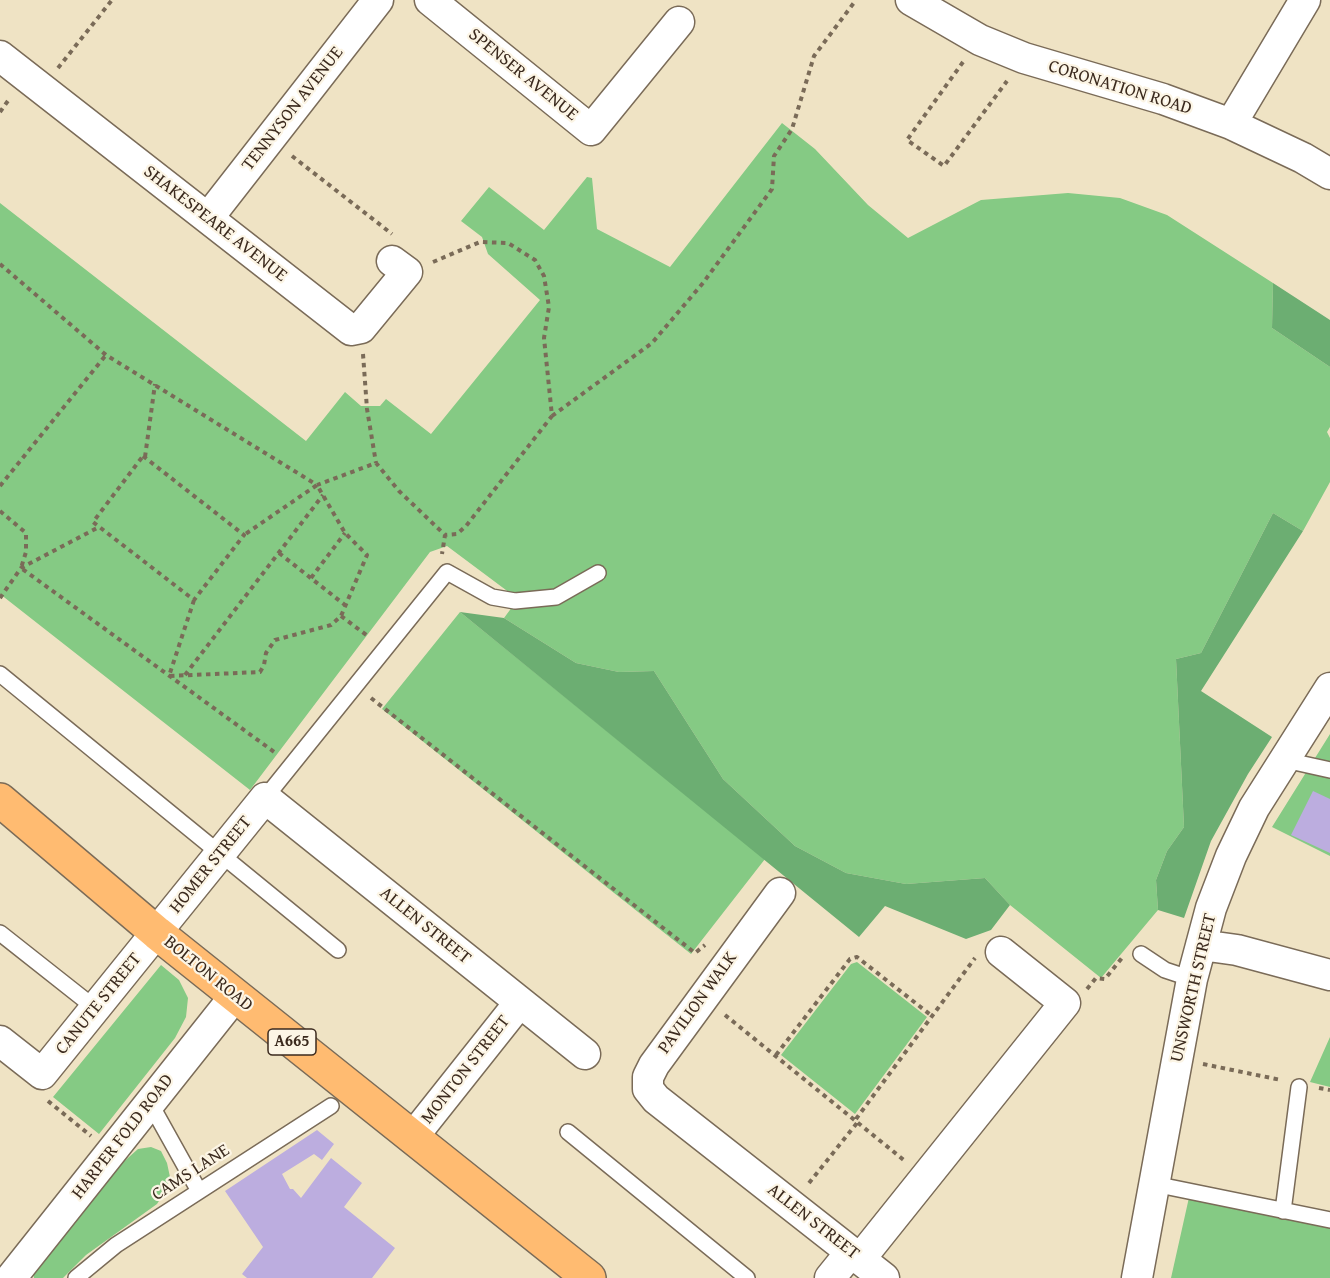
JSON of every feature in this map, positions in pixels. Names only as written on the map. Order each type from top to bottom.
[{"type":"main road","name":"BOLTON ROAD","points":[[0,801],[157,933],[589,1278]]},
{"type":"street","name":"TENNYSON AVENUE","points":[[208,218],[378,0]]},
{"type":"street","name":"SPENSER AVENUE","points":[[430,0],[591,130],[679,22]]},
{"type":"street","name":"CORONATION ROAD","points":[[911,0],[980,40],[1023,58],[1163,99],[1232,124],[1303,158],[1330,174]]},
{"type":"street","points":[[1232,124],[1305,0]]},
{"type":"street","name":"SHAKESPEARE AVENUE","points":[[0,56],[351,330],[361,328]]},
{"type":"street","points":[[361,328],[400,267]]},
{"type":"street","name":"UNSWORTH STREET","points":[[1137,1278],[1192,980],[1211,908],[1231,856],[1254,808],[1330,688]]},
{"type":"street","name":"HOMER STREET","points":[[157,933],[265,798]]},
{"type":"street","name":"ALLEN STREET","points":[[265,798],[585,1054]]},
{"type":"street","name":"PAVILION WALK","points":[[656,1099],[648,1089],[648,1077],[654,1065],[747,938],[765,901]]},
{"type":"street","name":"CANUTE STREET","points":[[42,1074],[157,933]]},
{"type":"street","points":[[1202,945],[1237,950],[1330,975]]},
{"type":"street","points":[[830,1278],[855,1255],[925,1177],[1065,1004],[1000,952]]},
{"type":"street","name":"HARPER FOLD ROAD","points":[[11,1278],[235,996]]},
{"type":"street","name":"MONTON STREET","points":[[412,1138],[520,1002]]},
{"type":"street","points":[[0,1041],[42,1074]]},
{"type":"street","name":"ALLEN STREET","points":[[656,1099],[884,1278]]},
{"type":"lane","points":[[265,798],[447,572],[492,597],[515,601],[556,597],[598,573]]},
{"type":"lane","points":[[0,674],[338,950]]},
{"type":"lane","points":[[1285,760],[1330,770]]},
{"type":"lane","points":[[0,933],[95,1008]]},
{"type":"lane","points":[[1141,954],[1165,970],[1192,980]]},
{"type":"lane","points":[[1283,1211],[1299,1087]]},
{"type":"lane","points":[[150,1103],[199,1191]]},
{"type":"lane","name":"CAMS LANE","points":[[83,1276],[116,1245],[331,1106]]},
{"type":"lane","points":[[568,1132],[747,1278]]},
{"type":"lane","points":[[1154,1184],[1330,1220]]},
{"type":"path","points":[[42,88],[112,0]]},
{"type":"path","points":[[361,328],[367,409],[375,463],[399,491],[445,535],[458,534],[552,416],[652,343],[703,283],[772,189],[774,156],[792,129],[814,56],[856,0]]},
{"type":"path","points":[[980,40],[907,140],[944,166],[1023,58]]},
{"type":"path","points":[[270,139],[396,237],[400,267],[480,242],[495,240],[508,243],[535,260],[544,276],[549,307],[544,338],[552,416]]},
{"type":"path","points":[[0,264],[106,355],[317,485],[345,533],[367,555],[340,616],[330,625],[275,640],[266,652],[264,665],[260,672],[169,676]]},
{"type":"path","points":[[0,486],[106,355]]},
{"type":"path","points":[[155,384],[145,457],[93,522],[194,600]]},
{"type":"path","points":[[145,457],[244,535]]},
{"type":"path","points":[[169,676],[194,600],[244,535],[317,485],[375,463]]},
{"type":"path","points":[[185,675],[323,495]]},
{"type":"path","points":[[0,511],[26,533],[26,552],[21,568],[0,598]]},
{"type":"path","points":[[21,568],[99,526]]},
{"type":"path","points":[[311,578],[345,533]]},
{"type":"path","points":[[445,535],[442,552],[447,572]]},
{"type":"path","points":[[279,553],[345,605]]},
{"type":"path","points":[[21,568],[292,765]]},
{"type":"path","points":[[340,616],[385,649]]},
{"type":"path","points":[[355,686],[695,953],[730,926],[747,938]]},
{"type":"path","points":[[791,1205],[857,1121],[980,951],[1000,952]]},
{"type":"path","points":[[1065,1004],[1080,998],[1096,978],[1105,979],[1123,956],[1141,954]]},
{"type":"path","points":[[776,1055],[850,959],[857,957],[932,1016]]},
{"type":"path","points":[[703,998],[925,1177]]},
{"type":"path","points":[[1178,1059],[1293,1082],[1299,1087]]},
{"type":"path","points":[[42,1074],[47,1101],[111,1152]]},
{"type":"green space","points":[[782,123],[815,149],[868,205],[908,238],[981,200],[1068,193],[1120,198],[1167,215],[1273,283],[1272,328],[1330,367],[1330,427],[1327,432],[1330,438],[1330,482],[1303,531],[1273,513],[1201,653],[1176,659],[1184,827],[1167,851],[1156,880],[1158,910],[1101,978],[1010,905],[985,878],[906,884],[846,873],[795,846],[723,779],[654,671],[619,672],[576,663],[504,618],[518,599],[447,546],[430,552],[250,790],[0,594],[0,203],[306,441],[345,392],[361,406],[380,406],[386,399],[431,434],[540,300],[488,254],[482,237],[461,221],[489,187],[544,230],[587,177],[592,178],[597,229],[670,267]]},
{"type":"green space","points":[[1273,283],[1330,320],[1330,367],[1272,328]]},
{"type":"green space","points":[[1273,513],[1303,531],[1201,691],[1272,737],[1248,774],[1211,841],[1184,918],[1158,910],[1156,880],[1167,851],[1184,827],[1176,659],[1201,653]]},
{"type":"green space","points":[[460,612],[765,859],[691,954],[382,709]]},
{"type":"green space","points":[[460,612],[504,618],[576,663],[619,672],[654,671],[723,779],[795,846],[846,873],[906,884],[985,878],[1010,905],[991,930],[966,939],[885,906],[859,937]]},
{"type":"green space","points":[[1330,734],[1330,856],[1272,827]]},
{"type":"green space","points":[[857,962],[927,1017],[855,1114],[781,1055],[851,964]]},
{"type":"green space","points":[[161,965],[179,980],[188,998],[186,1017],[175,1038],[99,1134],[53,1097]]},
{"type":"green space","points":[[1330,1037],[1330,1087],[1310,1082]]},
{"type":"green space","points":[[151,1147],[161,1151],[170,1177],[166,1190],[157,1204],[86,1255],[63,1278],[34,1278],[33,1273],[120,1165],[138,1149]]},
{"type":"green space","points":[[1190,1193],[1330,1221],[1330,1278],[1171,1278]]},
{"type":"building","points":[[1313,791],[1330,799],[1330,853],[1291,835]]},
{"type":"building","points":[[317,1130],[334,1144],[322,1160],[314,1154],[282,1174],[290,1189],[293,1189],[301,1198],[331,1158],[362,1183],[344,1207],[395,1248],[372,1278],[247,1278],[242,1274],[263,1247],[225,1191]]}]
